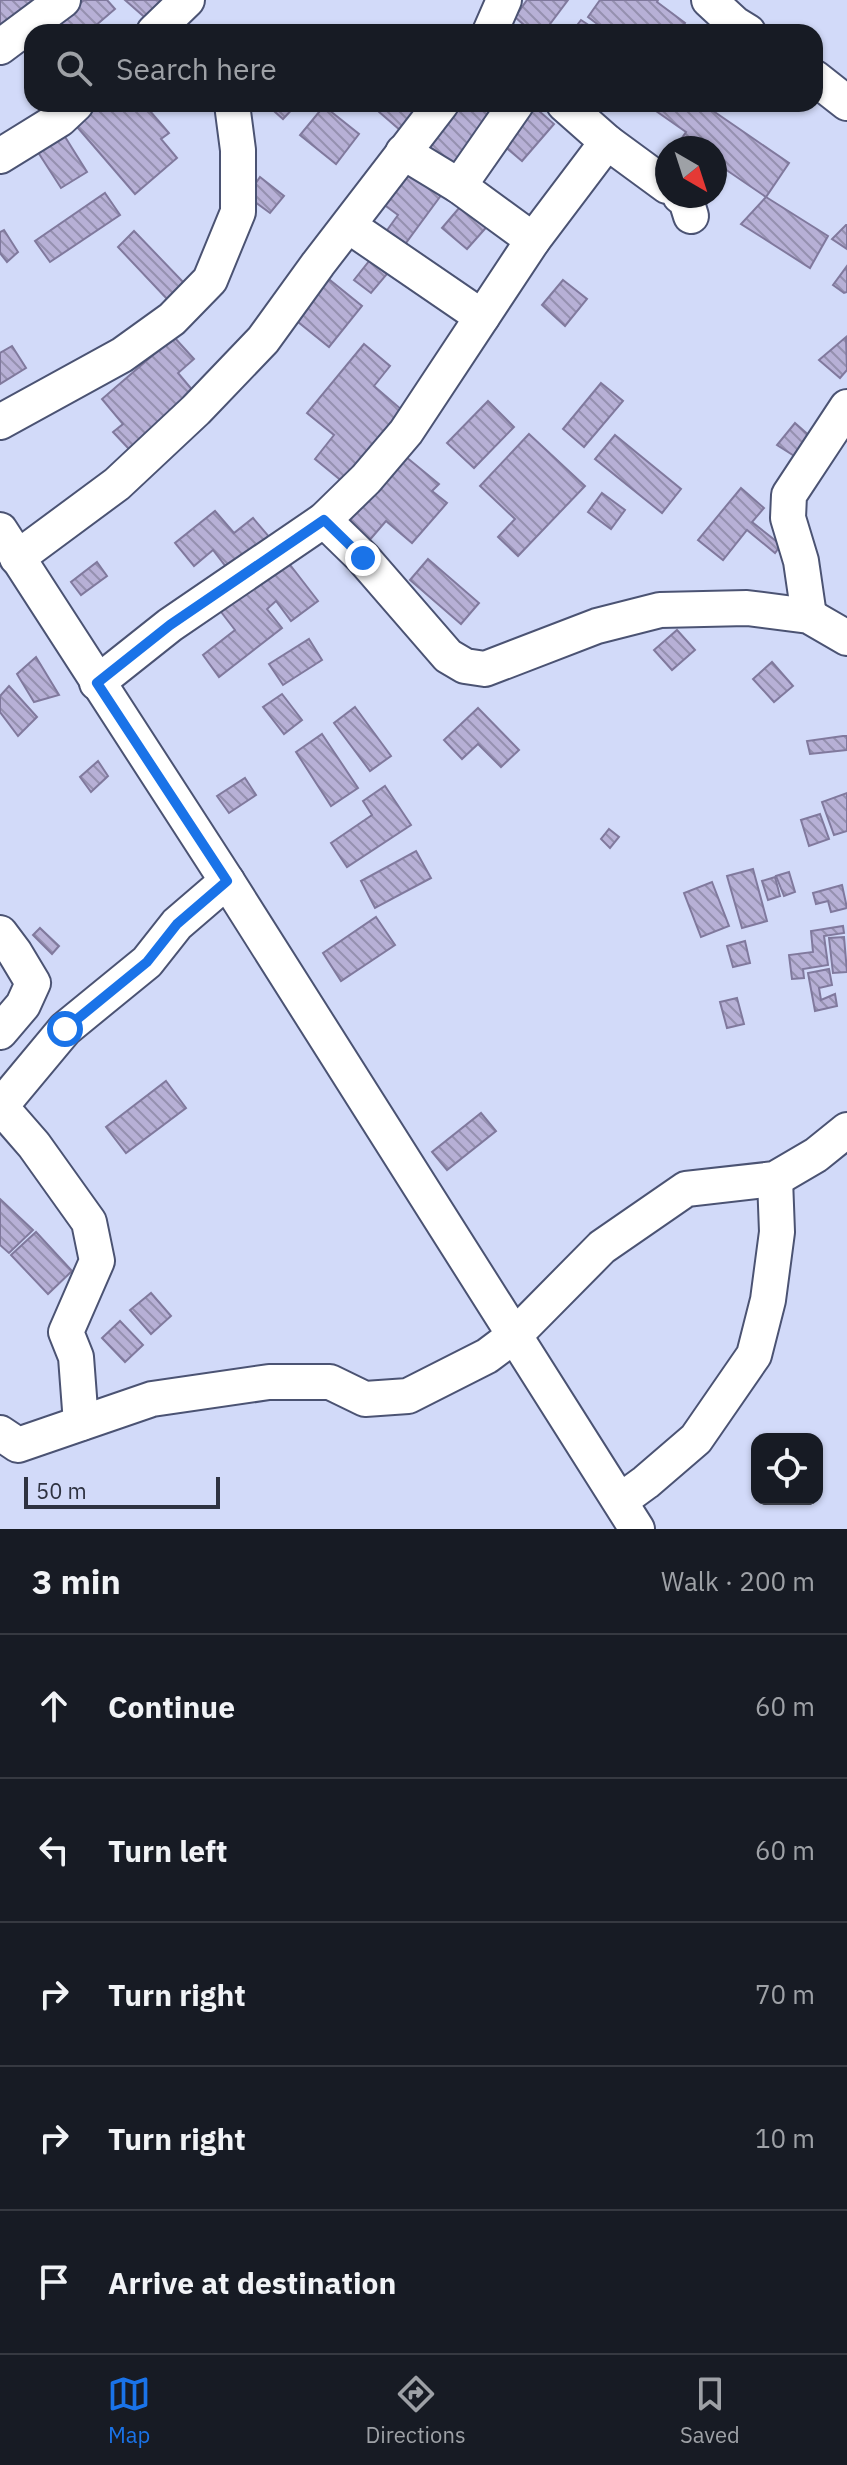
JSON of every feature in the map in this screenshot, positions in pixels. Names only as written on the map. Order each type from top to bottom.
[{"type":"street","points":[[32,24],[63,0]]},
{"type":"street","points":[[494,24],[504,0]]},
{"type":"street","points":[[709,0],[735,24]]},
{"type":"street","points":[[0,47],[24,31]]},
{"type":"street","points":[[823,84],[847,103]]},
{"type":"street","points":[[0,156],[67,112]]},
{"type":"street","points":[[0,422],[122,355],[172,319],[210,280],[238,212],[238,150],[233,112]]},
{"type":"street","points":[[435,112],[263,340],[196,410],[117,484],[8,544],[227,881],[628,1515],[646,1482],[696,1439],[754,1355],[768,1300],[777,1232],[775,1179]]},
{"type":"street","points":[[459,186],[510,112]]},
{"type":"street","points":[[573,112],[655,177]]},
{"type":"street","points":[[97,683],[170,625],[324,520],[366,479],[406,432],[533,240],[607,142]]},
{"type":"street","points":[[403,152],[459,186],[533,240]]},
{"type":"street","points":[[349,226],[482,317]]},
{"type":"street","points":[[809,616],[801,561],[788,518],[789,495],[847,407]]},
{"type":"street","points":[[324,520],[363,558],[448,656],[465,666],[485,669],[597,626],[660,610],[747,608],[809,616],[847,638]]},
{"type":"street","points":[[81,1423],[76,1357],[66,1332],[97,1261],[89,1222],[34,1145],[0,1106],[65,1029],[147,962],[177,924],[227,881]]},
{"type":"street","points":[[0,933],[33,983],[23,1005],[0,1032]]},
{"type":"street","points":[[0,1433],[18,1445],[152,1399],[269,1382],[330,1382],[365,1399],[408,1396],[487,1356],[515,1335],[602,1247],[686,1189],[775,1179],[816,1155],[847,1130]]},
{"type":"building","points":[[0,0],[35,0],[0,26]]},
{"type":"building","points":[[84,0],[107,0],[115,9],[98,24],[56,24]]},
{"type":"building","points":[[125,0],[168,0],[149,21]]},
{"type":"building","points":[[527,0],[568,0],[550,24],[523,24],[515,17]]},
{"type":"building","points":[[600,0],[658,0],[685,23],[597,24],[588,17]]},
{"type":"building","points":[[83,112],[151,112],[169,133],[161,139],[177,158],[135,194],[72,121]]},
{"type":"building","points":[[275,112],[290,112],[283,119]]},
{"type":"building","points":[[319,112],[332,112],[359,134],[336,164],[300,135]]},
{"type":"building","points":[[379,112],[417,112],[400,130]]},
{"type":"building","points":[[446,112],[495,112],[453,169],[421,147]]},
{"type":"building","points":[[523,112],[540,112],[554,124],[522,161],[497,140]]},
{"type":"building","points":[[657,112],[715,112],[789,163],[766,197],[727,170],[727,136],[683,136],[686,132]]},
{"type":"building","points":[[62,132],[87,172],[61,188],[36,149]]},
{"type":"building","points":[[401,163],[442,194],[403,247],[385,233],[398,215],[375,198]]},
{"type":"building","points":[[260,177],[284,196],[270,213],[247,196]]},
{"type":"building","points":[[105,193],[120,215],[50,262],[35,241]]},
{"type":"building","points":[[766,197],[828,236],[810,268],[741,224]]},
{"type":"building","points":[[466,200],[491,222],[467,249],[442,228]]},
{"type":"building","points":[[847,225],[847,249],[832,239]]},
{"type":"building","points":[[4,230],[18,252],[7,262],[0,253],[0,232]]},
{"type":"building","points":[[134,231],[184,283],[168,300],[118,247]]},
{"type":"building","points":[[370,260],[387,274],[371,293],[354,280]]},
{"type":"building","points":[[847,266],[847,292],[844,293],[833,285]]},
{"type":"building","points":[[325,276],[362,306],[329,347],[292,317]]},
{"type":"building","points":[[563,280],[587,299],[565,326],[542,305]]},
{"type":"building","points":[[174,337],[194,359],[178,373],[194,392],[129,449],[113,432],[123,424],[102,399]]},
{"type":"building","points":[[846,337],[847,370],[840,378],[819,360]]},
{"type":"building","points":[[364,344],[390,366],[374,386],[402,410],[343,482],[315,459],[334,435],[307,413]]},
{"type":"building","points":[[12,346],[26,368],[0,384],[0,353]]},
{"type":"building","points":[[601,383],[623,401],[584,447],[563,429]]},
{"type":"building","points":[[488,401],[514,427],[474,468],[447,443]]},
{"type":"building","points":[[795,423],[813,439],[799,459],[777,445]]},
{"type":"building","points":[[529,434],[585,486],[518,556],[498,537],[515,519],[480,486]]},
{"type":"building","points":[[615,435],[681,489],[662,513],[595,459]]},
{"type":"building","points":[[400,452],[439,484],[432,491],[447,503],[412,543],[386,521],[367,543],[341,521]]},
{"type":"building","points":[[741,488],[764,508],[752,522],[781,545],[775,553],[747,530],[723,560],[698,540]]},
{"type":"building","points":[[602,493],[625,510],[611,529],[588,512]]},
{"type":"building","points":[[215,511],[234,533],[253,518],[271,539],[230,572],[213,550],[194,566],[175,543]]},
{"type":"building","points":[[284,557],[318,601],[291,621],[276,601],[267,609],[282,628],[219,677],[203,655],[235,630],[218,608]]},
{"type":"building","points":[[428,559],[479,603],[461,624],[410,580]]},
{"type":"building","points":[[97,562],[107,576],[81,595],[71,582]]},
{"type":"building","points":[[677,630],[695,650],[672,670],[654,650]]},
{"type":"building","points":[[309,639],[322,660],[283,685],[269,664]]},
{"type":"building","points":[[36,657],[59,695],[34,702],[17,674]]},
{"type":"building","points":[[772,662],[793,686],[774,702],[753,679]]},
{"type":"building","points":[[9,686],[37,717],[18,736],[0,712],[0,696]]},
{"type":"building","points":[[282,694],[302,720],[284,734],[263,707]]},
{"type":"building","points":[[355,707],[391,756],[370,771],[334,723]]},
{"type":"building","points":[[478,708],[519,750],[501,767],[478,744],[462,759],[444,740]]},
{"type":"building","points":[[322,734],[358,788],[331,806],[296,752]]},
{"type":"building","points":[[847,736],[847,750],[810,754],[807,741]]},
{"type":"building","points":[[98,761],[108,776],[91,792],[80,777]]},
{"type":"building","points":[[245,778],[256,795],[229,813],[217,796]]},
{"type":"building","points":[[385,786],[411,825],[347,867],[331,843],[372,815],[363,801]]},
{"type":"building","points":[[847,793],[847,831],[834,835],[822,802]]},
{"type":"building","points":[[820,814],[829,839],[809,846],[801,820]]},
{"type":"building","points":[[609,829],[619,837],[610,848],[601,839]]},
{"type":"building","points":[[416,851],[431,878],[375,908],[361,881]]},
{"type":"building","points":[[753,869],[767,921],[742,928],[727,876]]},
{"type":"building","points":[[789,872],[795,892],[784,896],[776,876]]},
{"type":"building","points":[[775,877],[780,896],[768,900],[762,881]]},
{"type":"building","points":[[712,882],[729,926],[701,937],[684,893]]},
{"type":"building","points":[[842,885],[847,908],[831,912],[828,901],[816,904],[813,893]]},
{"type":"building","points":[[376,917],[395,945],[341,981],[323,953]]},
{"type":"building","points":[[843,926],[844,933],[824,936],[828,965],[803,969],[804,978],[792,979],[789,955],[813,952],[811,931]]},
{"type":"building","points":[[40,928],[59,946],[52,954],[33,935]]},
{"type":"building","points":[[844,937],[847,972],[833,973],[829,938]]},
{"type":"building","points":[[745,941],[750,963],[733,967],[727,946]]},
{"type":"building","points":[[829,969],[832,985],[819,988],[821,1000],[835,994],[837,1006],[815,1011],[808,973]]},
{"type":"building","points":[[737,998],[744,1024],[727,1028],[720,1002]]},
{"type":"building","points":[[166,1081],[186,1108],[126,1153],[106,1127]]},
{"type":"building","points":[[481,1113],[496,1131],[447,1170],[432,1152]]},
{"type":"building","points":[[0,1199],[33,1230],[9,1253],[0,1245]]},
{"type":"building","points":[[36,1232],[72,1271],[48,1294],[11,1255]]},
{"type":"building","points":[[151,1293],[171,1316],[151,1334],[130,1310]]},
{"type":"building","points":[[120,1321],[143,1345],[125,1362],[102,1338]]},
{"type":"route","points":[[65,1029],[147,962],[177,924],[227,881],[97,683],[170,625],[324,520],[363,558]]}]
